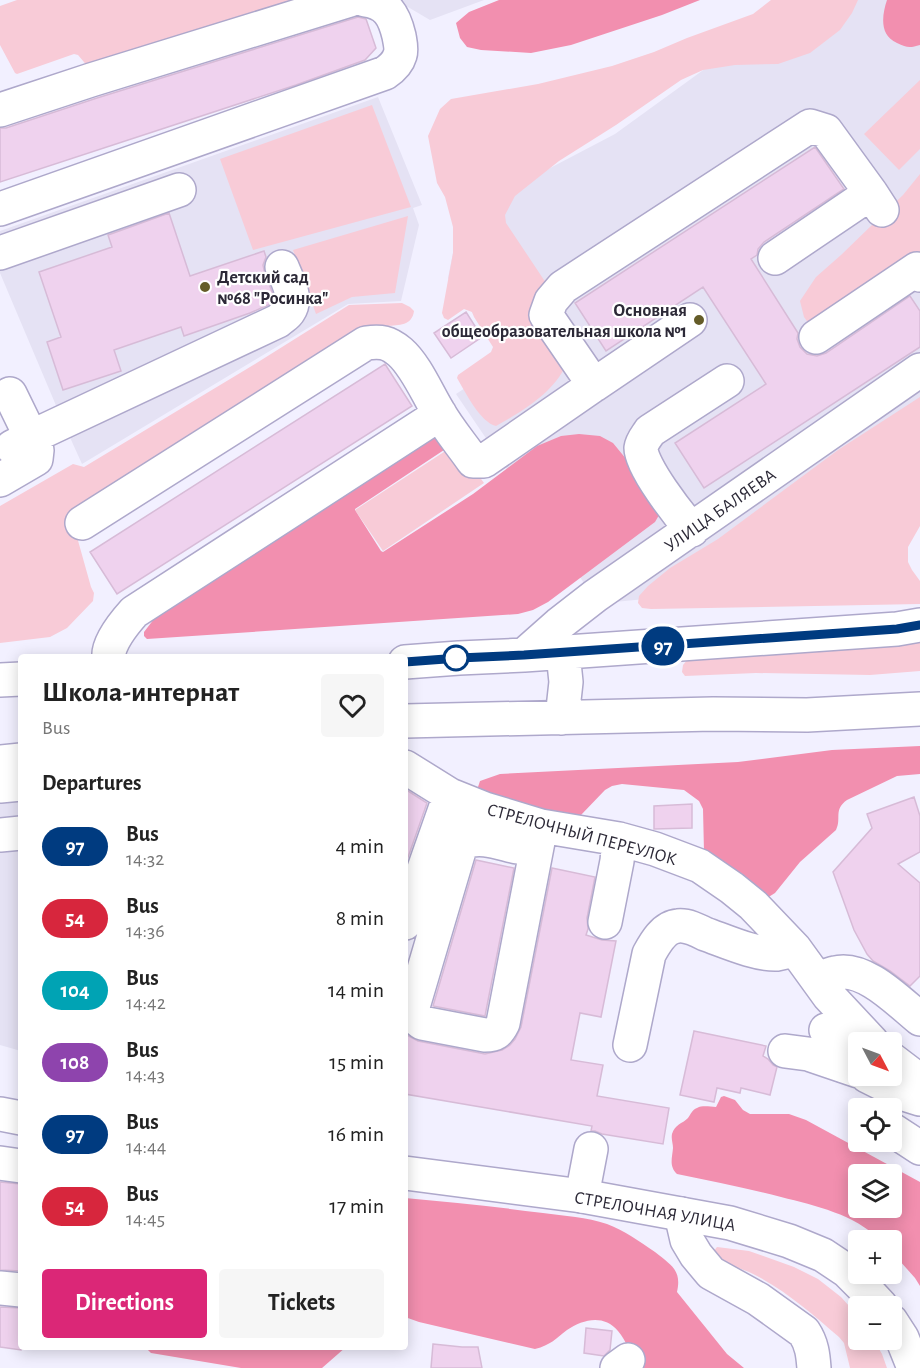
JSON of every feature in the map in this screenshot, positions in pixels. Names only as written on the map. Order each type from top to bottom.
[{"type":"street","points":[[0,110],[350,0]]},
{"type":"street","points":[[0,208],[385,73],[391,69],[400,56],[401,46],[395,22],[389,11],[376,2],[365,0]]},
{"type":"street","points":[[594,386],[546,315],[551,301],[563,286],[810,126],[826,131],[877,201],[775,258]]},
{"type":"street","points":[[0,253],[178,190]]},
{"type":"street","points":[[0,454],[31,437],[278,321],[289,312],[293,302],[282,267]]},
{"type":"street","points":[[816,337],[917,269],[920,275]]},
{"type":"street","points":[[82,523],[366,343],[379,341],[387,343],[401,352],[473,462],[484,461],[690,320]]},
{"type":"street","name":"УЛИЦА БАЛЯЕВА","points":[[524,655],[596,596],[920,370]]},
{"type":"street","points":[[692,530],[679,515],[648,468],[641,449],[650,431],[727,381]]},
{"type":"street","points":[[0,480],[36,459],[37,450],[10,394]]},
{"type":"street","points":[[109,654],[108,650],[134,612],[440,414]]},
{"type":"street","points":[[408,662],[897,629],[920,625]]},
{"type":"street","points":[[562,718],[566,682],[563,652]]},
{"type":"street","points":[[0,680],[18,679]]},
{"type":"street","points":[[408,721],[713,714],[807,715],[920,709]]},
{"type":"street","points":[[0,762],[18,760]]},
{"type":"street","name":"СТРЕЛОЧНЫЙ ПЕРЕУЛОК","points":[[408,769],[450,795],[485,809],[541,826],[619,839],[655,849],[700,866],[753,905],[795,949],[830,996],[863,1032]]},
{"type":"street","points":[[0,786],[18,784]]},
{"type":"street","points":[[408,914],[450,795]]},
{"type":"street","points":[[517,847],[485,839],[474,839],[464,833],[411,1010],[413,1016],[422,1023],[485,1035],[494,1035],[499,1031],[541,826]]},
{"type":"street","points":[[0,835],[18,833]]},
{"type":"street","points":[[605,922],[619,839]]},
{"type":"street","points":[[630,1045],[649,954],[656,941],[669,929],[678,926],[688,927],[755,951],[777,954],[795,949]]},
{"type":"street","points":[[818,980],[837,972],[863,975],[920,1019]]},
{"type":"street","points":[[826,1030],[848,1040]]},
{"type":"street","points":[[785,1051],[808,1054],[848,1068]]},
{"type":"street","points":[[888,1086],[908,1096]]},
{"type":"street","points":[[0,1114],[18,1117]]},
{"type":"street","points":[[902,1136],[920,1148]]},
{"type":"street","points":[[582,1197],[591,1149]]},
{"type":"street","points":[[0,1163],[18,1166]]},
{"type":"street","name":"СТРЕЛОЧНАЯ УЛИЦА","points":[[408,1173],[582,1197],[730,1223],[789,1241],[823,1255],[847,1271],[872,1296]]},
{"type":"street","points":[[681,1214],[687,1240],[711,1273],[758,1299],[804,1332],[812,1350],[814,1368]]},
{"type":"street","points":[[0,1288],[18,1290]]},
{"type":"street","points":[[902,1337],[914,1368]]},
{"type":"shaded area","points":[[17,0],[303,0],[89,68],[78,55],[74,54],[17,74],[0,45],[0,6]]},
{"type":"shaded area","points":[[396,0],[484,0],[430,20]]},
{"type":"shaded area","points":[[499,0],[700,0],[571,45],[531,53],[467,47],[460,38],[456,23],[469,12]]},
{"type":"shaded area","points":[[771,0],[858,0],[840,30],[810,53],[778,64],[735,65],[703,70],[681,80],[559,161],[515,196],[505,215],[506,223],[546,283],[564,369],[543,395],[515,415],[496,426],[484,419],[457,378],[491,352],[493,347],[472,312],[464,309],[448,320],[442,313],[453,253],[453,227],[445,197],[437,183],[428,136],[440,109],[451,99],[538,84],[612,66],[753,14]]},
{"type":"shaded area","name":"Основная общеобразовательная школа №1","points":[[800,0],[920,0],[920,505],[779,586],[604,603],[586,586],[456,394],[506,361],[448,278],[456,238],[531,178],[615,134]]},
{"type":"shaded area","points":[[887,0],[920,0],[920,45],[903,46],[887,35],[883,18]]},
{"type":"shaded area","points":[[920,80],[920,149],[899,170],[864,134]]},
{"type":"shaded area","name":"Детский сад №68 \"Росинка\"","points":[[378,97],[422,205],[413,208],[419,225],[401,301],[348,304],[82,464],[0,273],[0,231]]},
{"type":"shaded area","points":[[372,105],[411,207],[253,250],[220,159]]},
{"type":"shaded area","points":[[920,174],[920,266],[812,328],[804,317],[800,301],[816,277],[903,195]]},
{"type":"shaded area","points":[[408,216],[395,293],[352,297],[316,314],[293,250]]},
{"type":"shaded area","points":[[402,303],[414,311],[411,320],[400,325],[373,330],[77,537],[94,593],[93,601],[67,628],[50,637],[0,643],[0,506],[73,464],[84,467],[349,305]]},
{"type":"shaded area","points":[[920,397],[920,526],[908,547],[908,562],[920,581],[920,604],[651,609],[642,608],[638,603],[639,596],[648,586],[670,568],[718,539],[838,450]]},
{"type":"shaded area","points":[[436,431],[447,448],[355,509],[383,552],[473,494],[537,446],[561,436],[579,434],[600,436],[613,443],[659,499],[662,510],[655,522],[548,602],[533,610],[518,614],[147,639],[144,636],[144,632],[154,619],[217,573]]},
{"type":"shaded area","points":[[450,448],[466,458],[484,483],[383,551],[355,510]]},
{"type":"shaded area","points":[[920,638],[920,671],[870,675],[756,673],[685,676],[682,672],[683,665],[688,659]]},
{"type":"shaded area","points":[[920,746],[920,774],[897,776],[847,800],[840,807],[836,830],[800,862],[775,893],[767,898],[704,852],[703,809],[699,801],[684,790],[622,784],[612,786],[605,790],[581,815],[569,820],[477,790],[480,781],[500,774],[738,762],[832,750]]},
{"type":"shaded area","points":[[18,791],[18,1050],[0,1045],[0,793]]},
{"type":"shaded area","points":[[724,1096],[735,1100],[743,1110],[750,1114],[789,1114],[806,1120],[848,1143],[848,1152],[865,1152],[887,1164],[848,1164],[848,1218],[902,1218],[902,1172],[920,1182],[920,1286],[902,1263],[902,1230],[868,1230],[846,1217],[794,1200],[677,1174],[672,1162],[673,1131],[695,1109],[716,1107],[721,1097]]},
{"type":"shaded area","points":[[408,1198],[575,1217],[607,1224],[632,1236],[670,1265],[678,1278],[677,1292],[727,1354],[744,1368],[638,1368],[618,1331],[600,1320],[580,1323],[549,1344],[535,1349],[408,1318]]},
{"type":"shaded area","points":[[717,1247],[749,1251],[794,1267],[818,1279],[848,1305],[848,1350],[880,1350],[887,1368],[850,1368],[844,1343],[839,1337],[773,1286],[720,1259],[713,1252]]},
{"type":"shaded area","points":[[148,1350],[343,1350],[322,1368],[241,1368],[151,1353]]},
{"type":"building","points":[[358,17],[366,19],[376,48],[365,60],[296,85],[0,182],[0,128]]},
{"type":"building","points":[[815,147],[844,189],[764,242],[758,249],[757,255],[751,259],[798,333],[797,339],[800,347],[807,354],[817,356],[826,353],[910,296],[920,311],[920,347],[704,488],[675,443],[766,384],[703,287],[606,351],[575,303]]},
{"type":"building","points":[[169,213],[190,276],[264,251],[266,257],[263,265],[273,294],[273,301],[250,313],[184,336],[181,327],[114,350],[121,371],[63,390],[47,342],[61,337],[39,272],[112,247],[108,235]]},
{"type":"building","points":[[466,312],[482,337],[451,358],[434,333]]},
{"type":"building","points":[[385,364],[412,406],[117,594],[90,552]]},
{"type":"building","points":[[408,791],[427,803],[408,857]]},
{"type":"building","points":[[914,797],[920,816],[920,852],[898,864],[920,883],[920,976],[910,986],[873,961],[867,954],[854,930],[833,872],[872,828],[867,814]]},
{"type":"building","points":[[692,804],[692,828],[654,829],[654,806]]},
{"type":"building","points":[[476,860],[514,868],[485,1016],[433,1006]]},
{"type":"building","points":[[552,868],[595,877],[586,935],[616,941],[601,1017],[580,1013],[571,1060],[603,1065],[597,1096],[669,1108],[663,1144],[602,1134],[591,1131],[592,1126],[408,1095],[408,1036],[418,1041],[485,1054],[502,1050],[510,1045],[521,1027]]},
{"type":"building","points":[[694,1031],[766,1046],[763,1056],[777,1067],[770,1095],[741,1088],[740,1093],[717,1088],[714,1102],[680,1095]]},
{"type":"building","points":[[0,1182],[18,1184],[18,1271],[0,1270]]},
{"type":"building","points":[[0,1307],[18,1308],[18,1350],[0,1347]]},
{"type":"building","points":[[586,1328],[612,1331],[610,1350],[604,1356],[584,1353]]},
{"type":"building","points":[[433,1344],[478,1347],[482,1368],[431,1368]]},
{"type":"bus line","name":"97","points":[[408,662],[897,629],[920,625]]},
{"type":"place","name":"Детский сад №68 \"Росинка\"","points":[[205,287]]},
{"type":"place","name":"Основная общеобразовательная школа №1","points":[[699,320]]}]
